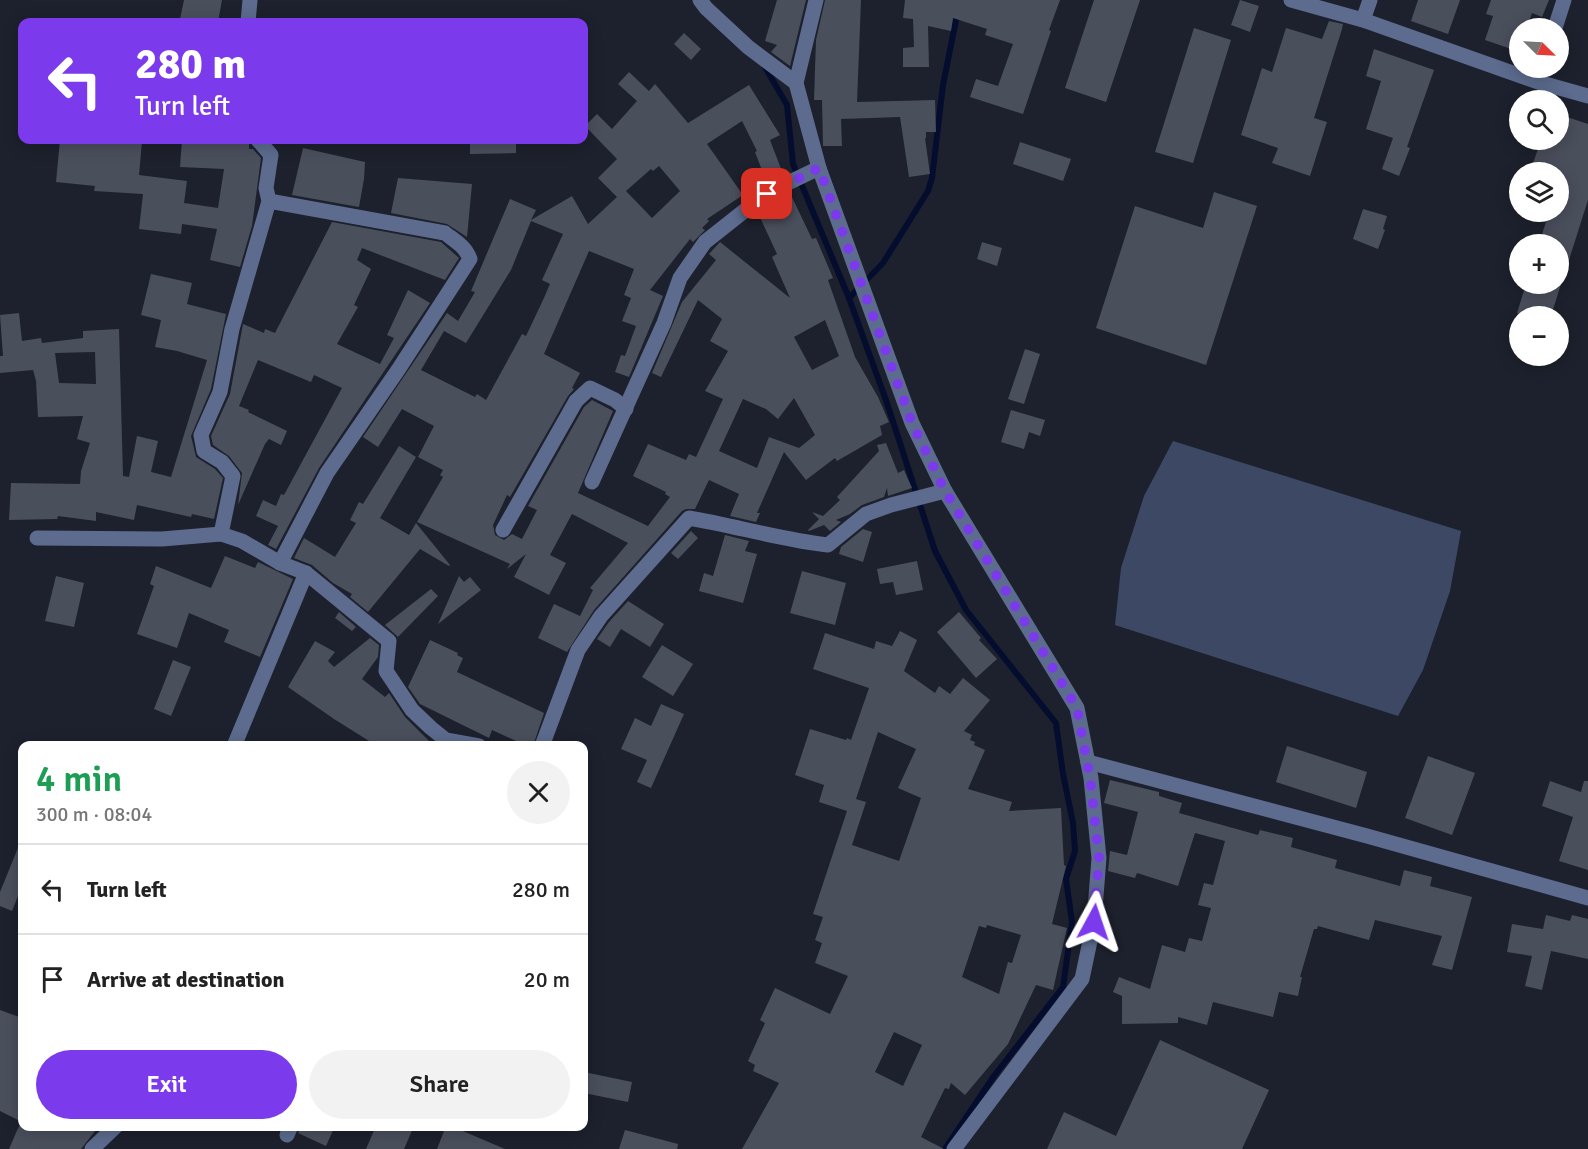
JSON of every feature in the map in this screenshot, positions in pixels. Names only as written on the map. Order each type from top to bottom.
[{"type":"street","points":[[248,18],[250,0]]},
{"type":"street","points":[[700,0],[748,47],[796,83]]},
{"type":"street","points":[[816,0],[796,83],[819,168],[912,423],[945,491],[1077,708],[1088,762],[1099,858],[1094,922],[1082,979],[954,1149]]},
{"type":"street","points":[[1291,0],[1509,65]]},
{"type":"street","points":[[1363,20],[1370,0]]},
{"type":"street","points":[[1558,18],[1564,0]]},
{"type":"street","points":[[1548,78],[1588,96]]},
{"type":"street","points":[[221,534],[233,476],[222,462],[204,451],[201,435],[220,392],[232,329],[269,201],[266,188],[271,154],[262,144]]},
{"type":"street","points":[[592,482],[664,323],[680,278],[705,243],[767,194],[819,168]]},
{"type":"street","points":[[269,201],[445,233],[462,246],[470,258],[398,370],[327,473],[280,563]]},
{"type":"street","points":[[502,530],[576,401],[590,388],[615,400],[626,409]]},
{"type":"street","points":[[544,741],[578,650],[601,616],[689,518],[731,525],[806,543],[828,545],[866,514],[945,491]]},
{"type":"street","points":[[37,538],[162,539],[221,534],[306,573],[389,641],[386,670],[412,710],[446,740],[452,741]]},
{"type":"street","points":[[236,741],[306,573]]},
{"type":"street","points":[[1088,762],[1367,836],[1588,898]]},
{"type":"street","points":[[92,1149],[111,1131]]},
{"type":"shaded area","points":[[1173,441],[1461,531],[1450,591],[1423,670],[1398,716],[1115,625],[1121,568],[1144,496]]},
{"type":"building","points":[[184,0],[222,0],[219,18],[180,18]]},
{"type":"building","points":[[777,0],[806,0],[790,66],[771,52],[777,45],[765,41]]},
{"type":"building","points":[[825,0],[861,0],[857,102],[935,100],[936,132],[926,132],[925,138],[930,174],[909,177],[900,117],[841,119],[842,146],[823,146],[822,100],[814,100],[816,40]]},
{"type":"building","points":[[905,0],[1060,0],[1023,114],[970,97],[976,79],[998,86],[1013,44],[985,35],[987,29],[953,18],[951,31],[928,26],[929,67],[903,67],[903,48],[914,47],[913,19],[903,18]]},
{"type":"building","points":[[1094,0],[1140,0],[1106,102],[1065,88]]},
{"type":"building","points":[[1240,0],[1259,6],[1250,32],[1231,25]]},
{"type":"building","points":[[1418,0],[1460,0],[1448,34],[1411,21]]},
{"type":"building","points":[[1491,0],[1549,0],[1542,17],[1532,13],[1530,18],[1509,18],[1509,48],[1485,40],[1493,16],[1486,14]]},
{"type":"building","points":[[1329,21],[1343,24],[1314,118],[1327,122],[1310,176],[1272,163],[1278,148],[1241,135],[1262,68],[1272,72],[1286,28],[1322,39]]},
{"type":"building","points":[[1194,28],[1231,40],[1193,163],[1155,152]]},
{"type":"building","points":[[684,33],[701,49],[691,60],[674,44]]},
{"type":"building","points":[[1374,49],[1434,70],[1399,176],[1382,169],[1393,138],[1366,129],[1381,81],[1366,76]]},
{"type":"building","points":[[629,72],[649,91],[655,84],[688,123],[749,85],[780,135],[770,140],[783,174],[763,184],[749,195],[742,182],[763,173],[755,152],[757,151],[742,121],[707,144],[743,195],[707,219],[709,221],[702,228],[705,230],[693,242],[690,239],[650,290],[663,296],[629,377],[615,372],[621,355],[625,356],[636,326],[622,321],[631,298],[624,295],[634,269],[589,251],[544,354],[580,373],[572,388],[574,389],[510,497],[507,495],[493,525],[495,535],[504,540],[512,534],[522,539],[537,510],[528,506],[584,407],[592,400],[613,411],[578,493],[648,526],[670,497],[665,494],[666,492],[633,476],[648,444],[686,460],[689,454],[696,457],[723,399],[705,391],[728,351],[710,341],[722,319],[698,300],[661,377],[652,373],[682,302],[716,260],[709,254],[720,242],[790,298],[772,257],[777,254],[758,213],[772,201],[790,193],[812,239],[816,238],[833,278],[828,280],[855,357],[878,397],[889,422],[880,426],[882,435],[837,461],[835,458],[806,480],[784,452],[757,513],[760,513],[756,522],[730,516],[739,494],[709,480],[695,509],[682,511],[594,610],[567,652],[538,638],[554,604],[580,616],[593,590],[590,588],[628,543],[572,514],[550,555],[566,563],[549,595],[514,577],[526,554],[507,569],[510,564],[417,522],[443,477],[440,475],[443,470],[418,457],[434,426],[402,409],[378,447],[363,437],[447,313],[458,321],[475,292],[471,291],[510,199],[536,210],[531,220],[572,196],[588,224],[617,197],[598,178],[617,159],[588,129],[588,123],[597,114],[612,129],[637,101],[618,84]],"holes":[[[659,166],[680,191],[652,218],[626,191],[651,169],[653,171]],[[531,221],[563,234],[542,280],[550,284],[543,300],[526,336],[522,334],[486,400],[477,394],[475,397],[421,370],[444,331],[466,343],[511,270]],[[825,320],[839,356],[812,370],[794,337]],[[794,398],[815,435],[799,448],[769,437],[757,468],[719,451],[743,399],[766,409],[778,419]]]},
{"type":"building","points":[[1569,118],[1588,124],[1588,200],[1569,260],[1569,234],[1542,234],[1546,222],[1569,222],[1569,162],[1533,162],[1538,150],[1569,150]]},
{"type":"building","points":[[1020,142],[1071,159],[1063,181],[1013,164]]},
{"type":"building","points":[[60,144],[142,144],[139,175],[187,181],[184,203],[218,208],[224,169],[180,167],[182,144],[249,144],[249,149],[253,149],[261,158],[252,226],[240,267],[210,260],[217,229],[182,224],[181,234],[139,229],[143,194],[94,191],[95,186],[56,182]]},
{"type":"building","points":[[470,144],[516,144],[516,153],[470,154]]},
{"type":"building","points":[[303,148],[365,162],[359,207],[292,195]]},
{"type":"building","points":[[398,178],[472,184],[467,237],[447,224],[391,213]]},
{"type":"building","points":[[1214,192],[1257,206],[1206,365],[1096,328],[1135,206],[1203,228]]},
{"type":"building","points":[[1363,209],[1387,216],[1378,249],[1353,239]]},
{"type":"building","points":[[332,222],[441,242],[459,258],[445,280],[362,248],[357,260],[371,269],[354,305],[358,307],[337,344],[380,364],[394,338],[387,335],[408,290],[430,303],[319,468],[276,549],[268,545],[278,526],[256,516],[263,500],[276,506],[281,494],[284,495],[342,388],[314,375],[311,382],[258,360],[239,406],[287,431],[281,445],[269,439],[265,444],[238,505],[242,473],[229,456],[213,445],[211,436],[230,394],[243,324],[264,333],[265,329],[275,333]]},
{"type":"building","points":[[982,242],[1002,248],[997,266],[977,259]]},
{"type":"building","points":[[151,274],[192,283],[187,304],[226,314],[211,389],[191,436],[196,457],[215,469],[223,478],[214,519],[192,514],[191,517],[137,505],[134,520],[96,512],[96,521],[58,516],[57,519],[9,520],[11,483],[80,484],[81,471],[90,443],[77,439],[83,416],[38,417],[36,381],[33,370],[0,373],[0,356],[3,356],[0,315],[19,313],[22,341],[41,338],[42,343],[83,338],[83,331],[119,329],[123,476],[129,477],[137,436],[158,441],[151,472],[171,477],[207,360],[155,347],[161,320],[141,315]],"holes":[[[95,352],[96,384],[59,383],[55,353]]]},
{"type":"building","points":[[1523,294],[1558,294],[1554,306],[1519,306]]},
{"type":"building","points":[[1025,349],[1040,354],[1024,404],[1008,399]]},
{"type":"building","points":[[1011,410],[1045,420],[1040,436],[1029,432],[1024,449],[1001,442]]},
{"type":"building","points":[[886,443],[898,473],[904,470],[912,488],[888,496],[887,488],[884,497],[862,505],[836,520],[841,522],[830,531],[824,525],[809,531],[819,519],[812,512],[823,516],[840,500],[837,497],[879,451],[877,445]]},
{"type":"building","points":[[399,446],[416,457],[380,518],[409,535],[416,523],[450,565],[420,549],[368,612],[350,597],[352,594],[333,583],[312,565],[294,558],[304,538],[335,557],[356,523],[350,520],[359,502],[363,504]]},
{"type":"building","points":[[863,529],[872,532],[863,562],[839,554],[841,547]]},
{"type":"building","points":[[691,531],[698,538],[678,559],[671,553]]},
{"type":"building","points":[[725,535],[749,541],[745,551],[757,554],[743,603],[699,591],[704,573],[713,576]]},
{"type":"building","points":[[225,556],[255,568],[258,562],[293,579],[260,657],[224,642],[229,630],[189,613],[177,648],[137,634],[154,586],[150,584],[156,566],[211,588]]},
{"type":"building","points":[[917,561],[923,590],[896,595],[893,582],[880,584],[877,569]]},
{"type":"building","points":[[802,571],[846,583],[835,625],[790,613]]},
{"type":"building","points":[[56,576],[84,583],[74,627],[45,621]]},
{"type":"building","points":[[459,576],[464,582],[470,577],[481,590],[438,624]]},
{"type":"building","points":[[431,589],[438,596],[398,637],[385,625]]},
{"type":"building","points":[[628,601],[664,624],[650,647],[621,629],[610,647],[597,639]]},
{"type":"building","points":[[339,612],[356,627],[352,631],[335,618]]},
{"type":"building","points":[[959,612],[981,638],[979,640],[997,659],[976,678],[937,632]]},
{"type":"building","points":[[900,631],[917,640],[904,671],[935,693],[939,686],[950,694],[963,678],[990,700],[964,731],[972,735],[970,740],[975,742],[974,745],[985,750],[968,789],[1012,802],[1009,811],[1061,808],[1064,865],[1066,866],[1052,924],[1067,928],[1053,990],[1036,985],[1008,1044],[965,1095],[951,1083],[949,1089],[945,1088],[921,1137],[944,1149],[742,1149],[779,1083],[753,1071],[755,1065],[748,1061],[765,1023],[760,1020],[775,988],[830,1014],[848,976],[815,963],[822,943],[815,940],[823,917],[813,914],[847,811],[819,802],[824,785],[795,775],[810,729],[851,740],[869,688],[813,669],[825,633],[874,649],[876,641],[892,646]],"holes":[[[878,732],[916,749],[898,788],[921,798],[899,861],[852,845],[866,802],[856,799]],[[987,925],[1021,935],[1012,963],[1008,962],[999,994],[962,977],[979,926],[986,928]],[[894,1032],[922,1045],[903,1086],[875,1072]]]},
{"type":"building","points":[[370,638],[379,645],[378,657],[362,679],[385,697],[389,693],[405,717],[429,741],[369,741],[288,687],[315,641],[335,652],[328,661],[334,667]]},
{"type":"building","points":[[430,640],[458,653],[457,655],[463,658],[457,672],[544,713],[535,741],[516,741],[492,730],[489,738],[420,704],[408,687]]},
{"type":"building","points":[[662,645],[693,664],[673,696],[642,677]]},
{"type":"building","points":[[173,660],[191,667],[171,716],[154,709]]},
{"type":"building","points":[[661,704],[684,714],[651,788],[637,782],[647,760],[621,749],[635,718],[651,726]]},
{"type":"building","points":[[1287,746],[1367,772],[1356,808],[1276,782]]},
{"type":"building","points":[[1428,756],[1475,773],[1452,835],[1405,818]]},
{"type":"building","points":[[1110,780],[1159,792],[1159,796],[1182,803],[1179,813],[1258,835],[1260,830],[1293,838],[1291,847],[1337,860],[1335,868],[1400,886],[1404,870],[1432,877],[1430,886],[1472,897],[1452,970],[1432,965],[1442,936],[1375,920],[1369,940],[1318,926],[1314,929],[1300,977],[1302,977],[1298,996],[1279,992],[1273,1017],[1213,1002],[1207,1025],[1178,1017],[1178,1023],[1122,1024],[1122,996],[1113,992],[1119,977],[1150,989],[1162,945],[1185,952],[1189,938],[1202,941],[1211,908],[1198,905],[1204,883],[1213,885],[1225,841],[1195,833],[1178,886],[1137,873],[1135,878],[1108,871],[1110,851],[1127,855],[1138,812],[1104,803]]},
{"type":"building","points":[[1550,781],[1581,792],[1584,781],[1588,781],[1588,870],[1559,861],[1573,817],[1542,806]]},
{"type":"building","points":[[18,848],[18,896],[12,911],[0,906],[0,892]]},
{"type":"building","points":[[1546,915],[1570,921],[1572,915],[1588,919],[1588,959],[1551,951],[1542,990],[1525,986],[1532,956],[1507,952],[1512,924],[1543,929]]},
{"type":"building","points":[[0,1010],[18,1017],[18,1120],[0,1111]]},
{"type":"building","points":[[1160,1040],[1269,1090],[1242,1149],[1047,1149],[1064,1112],[1116,1136]]},
{"type":"building","points":[[588,1073],[632,1082],[628,1102],[588,1094]]},
{"type":"building","points":[[18,1128],[18,1131],[95,1131],[81,1149],[9,1149]]},
{"type":"building","points":[[625,1130],[678,1144],[677,1149],[619,1149]]},
{"type":"building","points":[[299,1131],[333,1131],[326,1146],[298,1133]]},
{"type":"building","points":[[374,1131],[412,1131],[404,1149],[366,1149]]},
{"type":"building","points":[[444,1131],[463,1131],[505,1149],[437,1149]]},
{"type":"waterway","points":[[849,298],[883,263],[928,191],[932,178],[943,85],[960,0]]},
{"type":"waterway","points":[[765,67],[787,105],[793,164],[849,298],[887,403],[935,551],[966,610],[1056,723],[1073,823],[1075,851],[1066,879],[1072,922],[1063,987],[994,1076],[945,1149]]},
{"type":"route","points":[[767,194],[819,168],[912,423],[945,491],[1077,708],[1090,778],[1099,858],[1094,922]]}]
